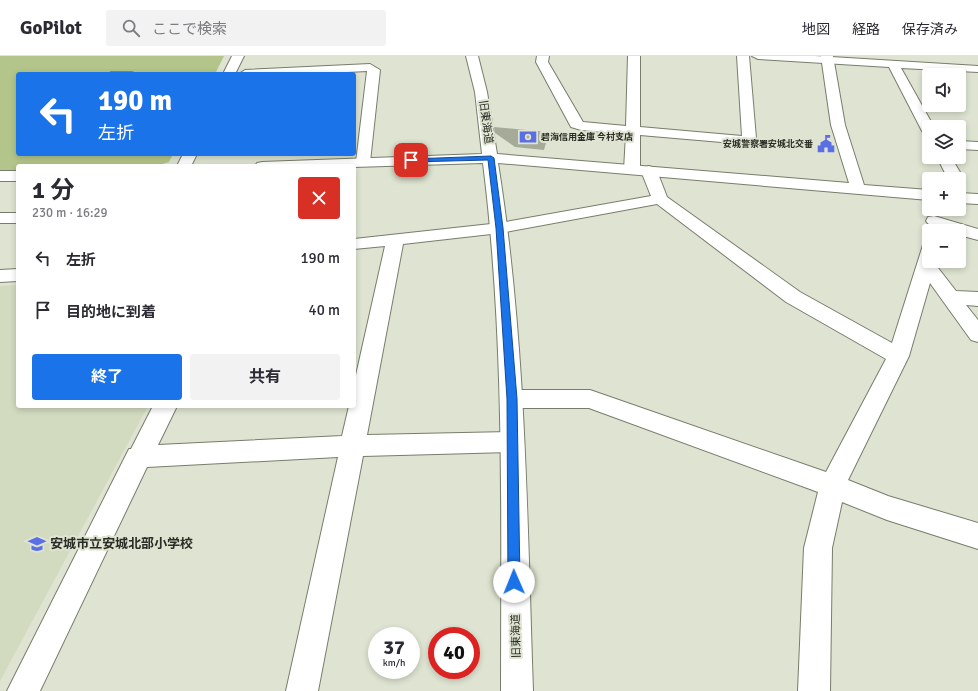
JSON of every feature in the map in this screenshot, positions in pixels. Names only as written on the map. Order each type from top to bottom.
[{"type":"street","points":[[231,72],[238,56]]},
{"type":"street","name":"旧東海道","points":[[472,56],[481,92],[500,228],[512,399],[511,442],[517,691]]},
{"type":"street","points":[[543,56],[542,62],[576,124],[745,140],[749,138],[743,56]]},
{"type":"street","points":[[634,56],[632,130],[641,170],[660,199],[793,297],[898,356]]},
{"type":"street","points":[[758,56],[827,58],[893,64],[928,61],[972,69],[978,80]]},
{"type":"street","points":[[827,58],[838,124],[858,189]]},
{"type":"street","points":[[893,64],[923,120]]},
{"type":"street","points":[[281,72],[370,67],[374,70],[363,162]]},
{"type":"street","points":[[356,108],[370,106]]},
{"type":"street","points":[[966,145],[978,146]]},
{"type":"street","points":[[312,164],[491,158],[922,194]]},
{"type":"street","points":[[0,176],[16,176]]},
{"type":"street","points":[[356,244],[395,238],[500,228],[660,199]]},
{"type":"street","points":[[0,218],[16,218]]},
{"type":"street","points":[[935,220],[978,235]]},
{"type":"street","points":[[302,691],[351,446],[395,238]]},
{"type":"street","points":[[814,691],[818,548],[832,486],[898,356],[924,268]]},
{"type":"street","points":[[934,268],[950,297],[978,335]]},
{"type":"street","points":[[0,276],[16,274]]},
{"type":"street","points":[[950,297],[978,299]]},
{"type":"street","points":[[512,399],[590,399],[832,486],[887,508],[978,536]]},
{"type":"street","points":[[23,691],[138,457],[164,408]]},
{"type":"street","points":[[138,457],[351,446],[511,442]]},
{"type":"shaded area","name":"安城市立安城北部小学校","points":[[16,285],[16,408],[147,408],[0,681],[0,286]]},
{"type":"green space","points":[[0,56],[224,56],[216,72],[16,72],[16,156],[172,156],[169,162],[162,164],[16,164],[16,170],[0,170]]},
{"type":"building","name":"碧海信用金庫 今村支店","points":[[494,127],[549,132],[544,150],[515,147],[495,133]]},
{"type":"waterway","points":[[111,72],[132,72]]},
{"type":"place","name":"碧海信用金庫 今村支店","points":[[528,137]]},
{"type":"place","name":"安城警察署安城北交番","points":[[826,144]]},
{"type":"place","name":"安城市立安城北部小学校","points":[[37,544]]},
{"type":"route","points":[[411,160],[491,158],[500,228],[512,399],[511,442],[514,582]]}]
